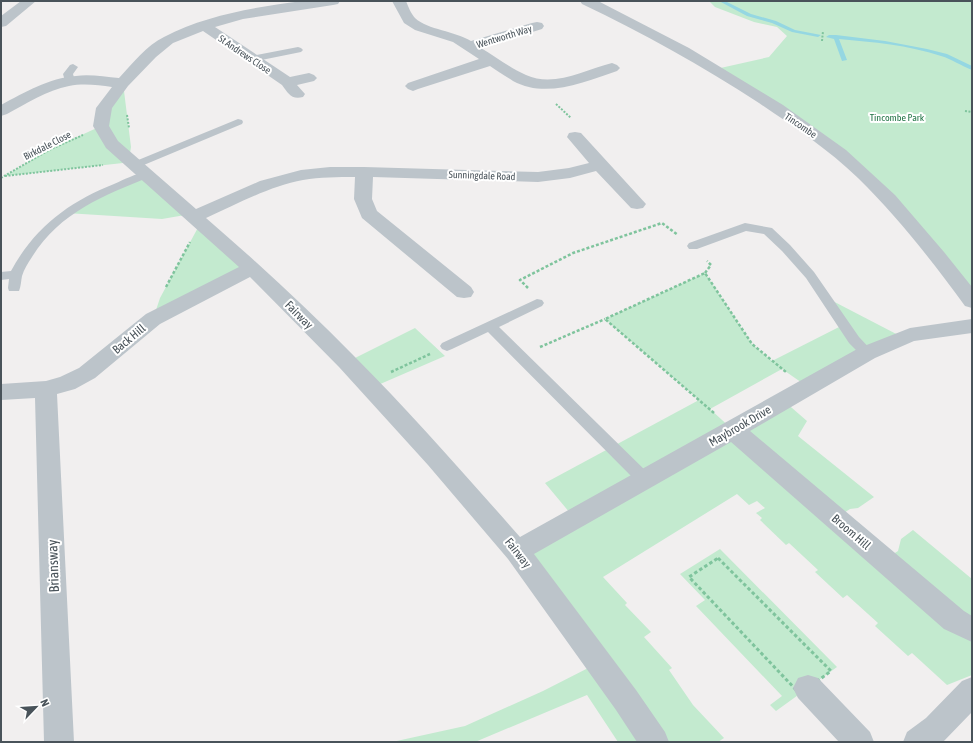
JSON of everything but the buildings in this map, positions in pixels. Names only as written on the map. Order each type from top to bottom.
[{"type":"street","points":[[1,22],[29,1]]},
{"type":"street","points":[[101,126],[104,108],[122,83],[151,54],[168,40],[204,26],[241,15],[333,1]]},
{"type":"street","name":"Wentworth Way","points":[[399,1],[408,20],[420,27],[458,39],[519,78],[533,83],[542,84],[568,82],[606,65],[624,77]]},
{"type":"street","name":"Tincombe","points":[[587,1],[642,28],[716,69],[819,137],[875,184],[935,252],[972,301]]},
{"type":"street","name":"Wentworth Way","points":[[524,18],[550,34]]},
{"type":"street","name":"St Andrews Close","points":[[204,26],[287,82],[297,94]]},
{"type":"street","name":"Wentworth Way","points":[[471,46],[537,26]]},
{"type":"street","points":[[413,86],[492,60]]},
{"type":"street","points":[[1,111],[52,86],[71,74],[91,80],[122,83]]},
{"type":"street","points":[[287,82],[309,78]]},
{"type":"street","name":"Fairway","points":[[101,126],[112,144],[252,268],[366,383],[436,459],[517,551],[626,700],[654,742]]},
{"type":"street","points":[[575,137],[637,204]]},
{"type":"street","name":"Sunningdale Road","points":[[198,219],[266,185],[301,175],[364,172],[538,177],[570,173],[600,165]]},
{"type":"street","points":[[364,172],[363,199],[369,214],[451,288]]},
{"type":"street","name":"Back Hill","points":[[1,392],[46,389],[67,383],[87,373],[153,319],[182,302],[252,268]]},
{"type":"street","name":"Maybrook Drive","points":[[517,551],[733,430],[867,352],[910,335],[972,326]]},
{"type":"street","name":"Briansway","points":[[46,389],[59,742]]},
{"type":"street","name":"Broom Hill","points":[[733,430],[954,620],[972,630]]},
{"type":"street","points":[[808,688],[859,742]]},
{"type":"street","points":[[927,735],[972,691]]},
{"type":"lane","points":[[252,59],[298,50]]},
{"type":"lane","points":[[14,288],[15,275],[34,245],[58,218],[98,194],[135,165],[225,124],[238,122]]},
{"type":"lane","points":[[693,246],[745,227],[768,231],[786,248],[810,275],[854,340],[867,352]]},
{"type":"lane","points":[[1,276],[15,275]]},
{"type":"lane","points":[[447,346],[491,327],[537,303]]},
{"type":"lane","points":[[491,327],[645,480]]},
{"type":"path","points":[[822,41],[823,31]]},
{"type":"path","points":[[5,176],[135,165],[131,148],[122,83]]},
{"type":"path","points":[[542,84],[549,98],[576,124],[575,137]]},
{"type":"path","points":[[965,111],[972,112]]},
{"type":"path","name":"Birkdale Close","points":[[1,178],[49,150],[101,126]]},
{"type":"path","points":[[153,319],[160,298],[198,219]]},
{"type":"path","points":[[537,303],[532,291],[520,280],[573,253],[592,246],[662,223],[693,246]]},
{"type":"path","points":[[520,356],[706,273],[752,344],[775,364],[808,387]]},
{"type":"path","points":[[605,319],[733,430]]},
{"type":"path","points":[[366,383],[447,346]]},
{"type":"path","points":[[718,558],[831,671],[808,688],[800,694],[689,577],[718,558]]},
{"type":"green space","name":"Tincombe Park","points":[[709,1],[972,1],[972,301],[875,184],[716,69],[769,57],[787,36],[777,27],[754,22],[715,7]]},
{"type":"green space","points":[[123,83],[131,147],[129,159],[132,162],[5,176],[49,150],[101,126]]},
{"type":"green space","points":[[146,175],[191,214],[162,219],[66,213]]},
{"type":"green space","points":[[201,222],[252,268],[153,319],[160,298]]},
{"type":"green space","points":[[705,273],[752,344],[772,361],[843,325],[825,297],[904,338],[808,387],[782,369],[710,409],[733,430],[784,401],[807,421],[798,436],[874,497],[858,508],[850,509],[836,518],[884,560],[898,551],[901,539],[913,530],[972,579],[972,675],[947,685],[912,653],[908,656],[875,626],[878,623],[847,595],[843,598],[815,572],[818,570],[789,543],[786,545],[760,520],[762,518],[756,513],[765,508],[757,501],[749,505],[737,494],[603,577],[627,603],[625,605],[651,632],[644,637],[672,668],[669,670],[693,705],[724,738],[718,742],[618,742],[587,695],[475,742],[392,742],[465,726],[543,691],[598,663],[517,551],[575,519],[545,483],[699,400],[605,319]]},
{"type":"green space","points":[[415,328],[445,356],[371,388],[347,362]]},
{"type":"green space","points":[[720,549],[837,667],[776,711],[770,705],[782,696],[696,606],[705,600],[680,574]]},
{"type":"waterway","points":[[721,1],[749,15],[774,22],[794,31],[818,35]]},
{"type":"waterway","points":[[829,37],[836,38]]},
{"type":"waterway","points":[[836,38],[885,43],[945,55],[972,68]]},
{"type":"waterway","points":[[836,38],[844,60]]}]
